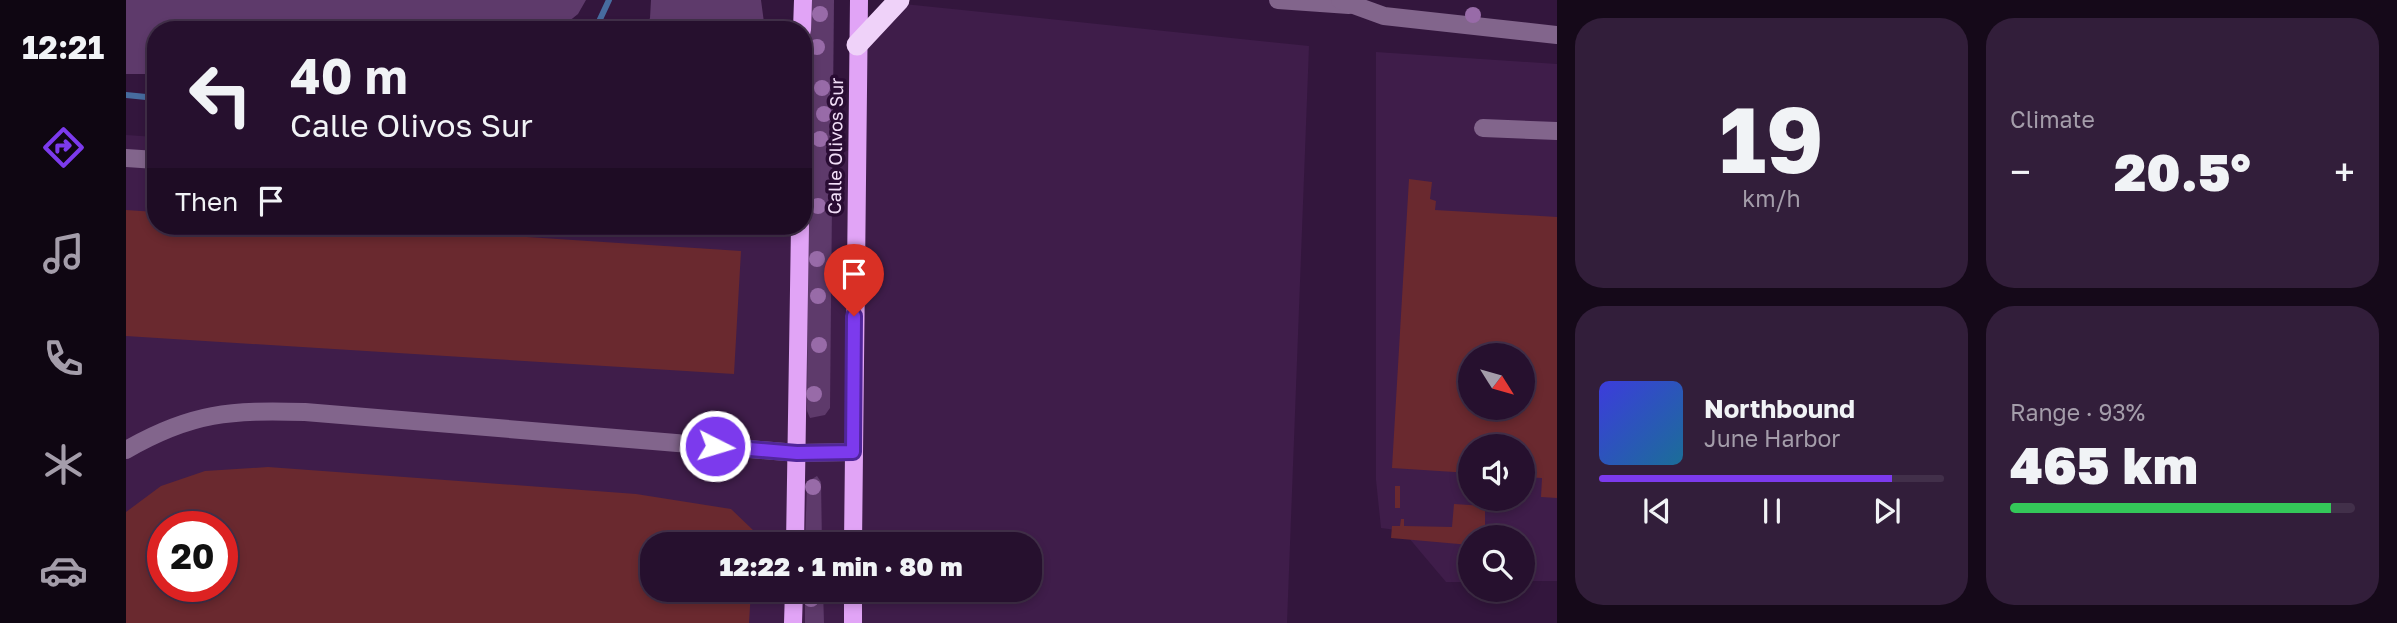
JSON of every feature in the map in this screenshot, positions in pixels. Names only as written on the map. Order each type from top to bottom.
[{"type":"highway","points":[[857,45],[899,0]]},
{"type":"main road","points":[[802,21],[803,0]]},
{"type":"main road","name":"Calle Olivos Sur","points":[[853,532],[859,0]]},
{"type":"main road","name":"Calle Olivos Sur","points":[[795,532],[800,235]]},
{"type":"main road","points":[[793,623],[794,602]]},
{"type":"main road","points":[[853,602],[853,623]]},
{"type":"street","points":[[1278,0],[1345,2],[1384,16],[1557,35]]},
{"type":"street","points":[[1483,128],[1557,131]]},
{"type":"street","points":[[126,158],[147,159]]},
{"type":"street","points":[[126,450],[163,429],[204,415],[254,411],[305,412],[797,453],[853,452]]},
{"type":"shaded area","points":[[126,0],[586,0],[578,14],[569,21],[147,21],[147,74],[126,74]]},
{"type":"shaded area","points":[[651,0],[761,0],[764,21],[648,21]]},
{"type":"shaded area","points":[[809,0],[834,0],[830,408],[825,415],[810,418],[807,411],[808,235],[812,235],[812,21],[809,21]]},
{"type":"shaded area","points":[[904,4],[1309,46],[1287,623],[126,623],[126,135],[147,136],[147,235],[812,235],[812,164],[852,149],[856,59]]},
{"type":"shaded area","points":[[1376,52],[1557,64],[1557,581],[1535,581],[1535,525],[1458,525],[1458,582],[1446,582],[1403,531],[1381,528],[1376,480]]},
{"type":"shaded area","points":[[817,476],[821,482],[822,532],[805,532],[807,482]]},
{"type":"shaded area","points":[[805,602],[823,602],[824,623],[805,623]]},
{"type":"building","points":[[1409,179],[1432,182],[1430,199],[1436,201],[1435,210],[1557,217],[1557,498],[1541,497],[1542,478],[1535,478],[1535,434],[1458,434],[1458,472],[1392,468]]},
{"type":"building","points":[[126,210],[147,211],[147,235],[497,235],[741,251],[734,374],[126,336]]},
{"type":"building","points":[[268,467],[636,494],[731,509],[754,532],[640,532],[640,602],[750,602],[749,623],[126,623],[126,512],[161,486],[205,471]]},
{"type":"building","points":[[1395,486],[1400,486],[1400,508],[1395,508]]},
{"type":"building","points":[[1454,504],[1458,504],[1458,511],[1485,511],[1485,525],[1458,525],[1458,544],[1391,538],[1392,526],[1400,526],[1401,519],[1404,519],[1404,526],[1452,527]]},
{"type":"waterway","points":[[599,21],[609,0]]},
{"type":"waterway","points":[[126,95],[147,97]]},
{"type":"route","points":[[715,446],[797,453],[853,452],[854,316]]}]
